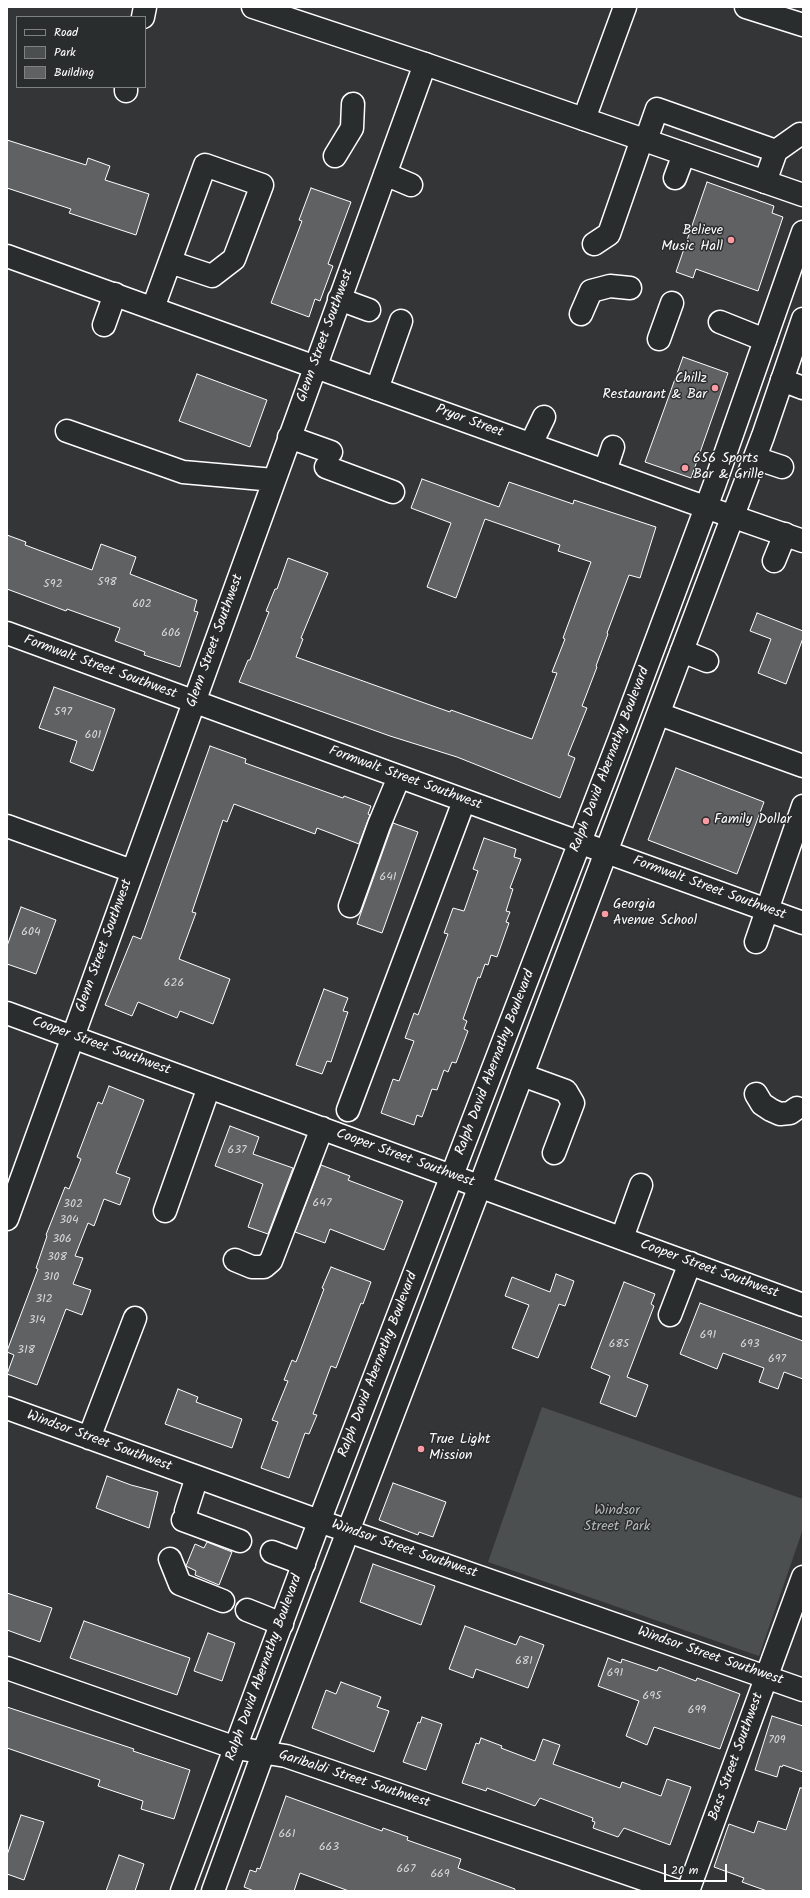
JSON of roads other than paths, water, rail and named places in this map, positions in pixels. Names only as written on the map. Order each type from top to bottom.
[{"type":"main road","points":[[253,7],[425,64],[803,195]]},
{"type":"main road","points":[[584,119],[625,7]]},
{"type":"main road","points":[[746,7],[803,26]]},
{"type":"main road","name":"Glenn Street Southwest","points":[[7,1219],[425,64]]},
{"type":"main road","points":[[335,156],[352,128],[353,104]]},
{"type":"main road","points":[[594,244],[609,234],[657,109],[776,151]]},
{"type":"main road","points":[[765,182],[776,151],[801,135]]},
{"type":"main road","points":[[675,178],[684,154]]},
{"type":"main road","points":[[144,305],[170,262],[205,165],[262,185],[234,259],[212,276],[170,262]]},
{"type":"main road","points":[[385,174],[411,185]]},
{"type":"main road","name":"Ralph David Abernathy Boulevard","points":[[182,1891],[320,1521],[580,843],[706,506],[803,232]]},
{"type":"main road","name":"Pryor Street","points":[[7,256],[794,538]]},
{"type":"main road","points":[[581,314],[591,291],[610,286],[630,288]]},
{"type":"main road","points":[[104,325],[114,294]]},
{"type":"main road","points":[[339,299],[369,310]]},
{"type":"main road","points":[[659,339],[672,303]]},
{"type":"main road","name":"Ralph David Abernathy Boulevard","points":[[213,1891],[264,1752],[659,714],[755,458],[782,380],[798,352],[803,319]]},
{"type":"main road","points":[[377,389],[401,321]]},
{"type":"main road","points":[[720,322],[765,340]]},
{"type":"main road","points":[[782,380],[803,388]]},
{"type":"main road","points":[[531,444],[544,417]]},
{"type":"main road","points":[[66,431],[183,472],[274,480]]},
{"type":"main road","points":[[289,437],[329,460],[393,492]]},
{"type":"main road","points":[[605,471],[613,447]]},
{"type":"main road","points":[[755,458],[782,467]]},
{"type":"main road","points":[[774,561],[794,538]]},
{"type":"main road","name":"Formwalt Street Southwest","points":[[7,633],[580,843],[803,922]]},
{"type":"main road","points":[[682,651],[706,661]]},
{"type":"main road","points":[[659,714],[803,766]]},
{"type":"main road","points":[[350,906],[378,826],[399,777]]},
{"type":"main road","points":[[348,1110],[464,800]]},
{"type":"main road","points":[[756,942],[803,806]]},
{"type":"main road","points":[[7,826],[132,871]]},
{"type":"main road","name":"Cooper Street Southwest","points":[[7,1013],[690,1263],[801,1299]]},
{"type":"main road","points":[[522,1075],[566,1091],[573,1103],[554,1154]]},
{"type":"main road","points":[[165,1211],[209,1087]]},
{"type":"main road","points":[[756,1094],[762,1104],[775,1112],[790,1113],[801,1104]]},
{"type":"main road","points":[[235,1260],[252,1267],[264,1267],[271,1261],[322,1128]]},
{"type":"main road","points":[[622,1238],[641,1185]]},
{"type":"main road","points":[[670,1315],[690,1263]]},
{"type":"main road","points":[[89,1438],[135,1318]]},
{"type":"main road","name":"Windsor Street Southwest","points":[[7,1408],[348,1531],[803,1690]]},
{"type":"main road","points":[[197,1477],[185,1516],[240,1541]]},
{"type":"main road","points":[[272,1552],[304,1564]]},
{"type":"main road","points":[[170,1559],[180,1584],[223,1601]]},
{"type":"main road","name":"Bass Street Southwest","points":[[688,1891],[803,1577]]},
{"type":"main road","points":[[247,1610],[282,1624]]},
{"type":"main road","name":"Garibaldi Street Southwest","points":[[7,1668],[236,1748],[286,1756],[678,1891]]},
{"type":"place","name":"Believe Music Hall","points":[[731,240]]},
{"type":"place","name":"Chillz Restaurant & Bar","points":[[715,388]]},
{"type":"place","name":"656 Sports Bar & Grille","points":[[685,468]]},
{"type":"place","name":"Family Dollar","points":[[706,821]]},
{"type":"place","name":"Georgia Avenue School","points":[[605,914]]},
{"type":"place","name":"True Light Mission","points":[[421,1449]]},
{"type":"park label","name":"Windsor Street Park","points":[[617,1520]]}]
